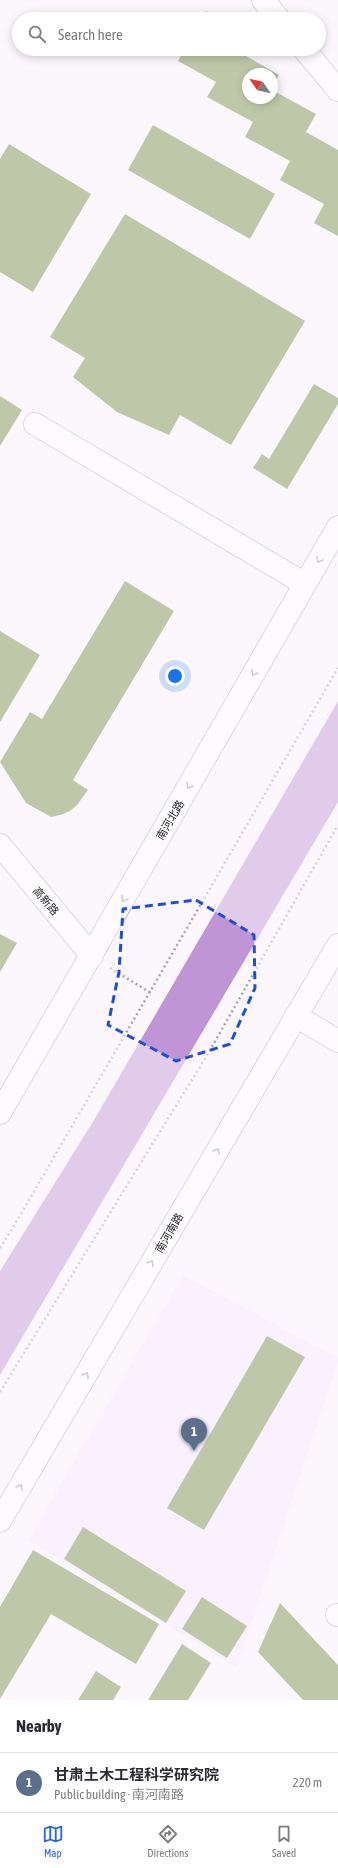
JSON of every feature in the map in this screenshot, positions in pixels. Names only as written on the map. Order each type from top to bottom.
[{"type":"street","points":[[263,0],[273,12]]},
{"type":"street","points":[[310,56],[338,90]]},
{"type":"street","points":[[35,424],[305,584]]},
{"type":"street","name":"南河北路","points":[[0,1112],[92,956],[338,526]]},
{"type":"street","name":"高新路","points":[[0,845],[92,956]]},
{"type":"street","name":"南河南路","points":[[0,1521],[338,945]]},
{"type":"street","points":[[296,1016],[338,1041]]},
{"type":"path","points":[[0,1248],[151,993],[338,668]]},
{"type":"path","points":[[0,1392],[209,1052],[338,825]]},
{"type":"path","points":[[92,956],[151,993]]},
{"type":"highlighted area","points":[[196,900],[254,935],[255,988],[230,1044],[176,1061],[108,1025],[119,972],[123,909]]},
{"type":"shaded area","points":[[338,701],[338,802],[0,1375],[0,1271],[94,1120]]},
{"type":"shaded area","points":[[183,1275],[338,1358],[338,1362],[237,1668],[28,1540]]},
{"type":"building","points":[[181,56],[246,56],[267,68],[242,68],[242,104],[278,104],[278,93],[316,114],[306,132],[338,150],[338,236],[314,223],[324,204],[280,180],[290,161],[245,137],[253,122],[207,97],[216,82],[178,61]]},
{"type":"building","points":[[153,125],[275,194],[250,239],[128,170]]},
{"type":"building","points":[[9,144],[91,194],[33,292],[0,272],[0,159]]},
{"type":"building","points":[[125,214],[305,321],[231,445],[180,415],[169,435],[117,412],[73,377],[85,358],[50,337]]},
{"type":"building","points":[[314,384],[338,398],[338,404],[287,489],[253,468],[262,454],[269,459]]},
{"type":"building","points":[[0,396],[22,410],[0,446]]},
{"type":"building","points":[[125,581],[174,611],[73,780],[88,790],[77,805],[70,811],[51,817],[26,803],[0,762],[30,712],[42,719]]},
{"type":"building","points":[[0,631],[40,655],[0,722]]},
{"type":"building","points":[[0,934],[17,943],[0,972]]},
{"type":"building","points":[[267,1336],[305,1357],[204,1530],[167,1508]]},
{"type":"building","points":[[83,1527],[186,1591],[166,1623],[64,1559]]},
{"type":"building","points":[[33,1550],[159,1624],[136,1664],[51,1614],[0,1699],[0,1607]]},
{"type":"building","points":[[202,1597],[247,1626],[227,1658],[182,1629]]},
{"type":"building","points":[[280,1603],[338,1665],[338,1700],[303,1700],[258,1652]]},
{"type":"building","points":[[182,1644],[211,1663],[188,1700],[148,1700]]},
{"type":"building","points":[[96,1671],[121,1687],[113,1700],[78,1700]]},
{"type":"place","name":"甘肃土木工程科学研究院","points":[[194,1451]]}]
